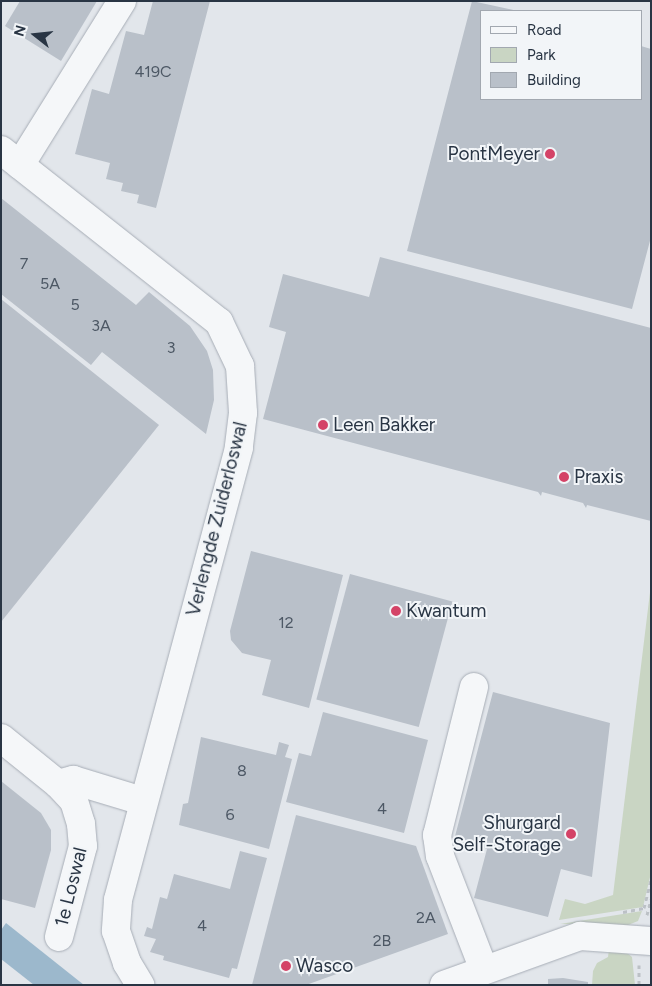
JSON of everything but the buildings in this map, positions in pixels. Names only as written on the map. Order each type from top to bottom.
[{"type":"street","name":"Verlengde Zuiderloswal","points":[[122,1],[11,158],[219,322],[240,366],[243,412],[239,448],[142,801],[118,900],[116,931],[133,974]]},
{"type":"street","points":[[474,687],[437,835],[440,856],[484,970]]},
{"type":"street","name":"1e Loswal","points":[[1,738],[58,784],[74,801],[83,835],[59,937]]},
{"type":"street","points":[[58,784],[73,780],[142,801]]},
{"type":"street","points":[[444,985],[580,936],[645,941]]},
{"type":"path","points":[[642,909],[651,878]]},
{"type":"path","points":[[639,985],[651,899]]},
{"type":"green space","points":[[651,584],[651,873],[643,907],[559,920],[565,899],[585,904],[613,895]]},
{"type":"green space","points":[[642,911],[638,921],[628,925],[560,924]]},
{"type":"green space","points":[[609,949],[626,952],[632,957],[635,985],[592,985],[593,971],[597,963],[608,957]]},
{"type":"water","points":[[6,923],[84,985],[34,985],[1,959],[1,930]]},
{"type":"place","name":"PontMeyer","points":[[550,154]]},
{"type":"place","name":"Leen Bakker","points":[[323,425]]},
{"type":"place","name":"Praxis","points":[[564,477]]},
{"type":"place","name":"Kwantum","points":[[396,611]]},
{"type":"place","name":"Shurgard Self-Storage","points":[[571,834]]},
{"type":"place","name":"Wasco","points":[[286,966]]}]
